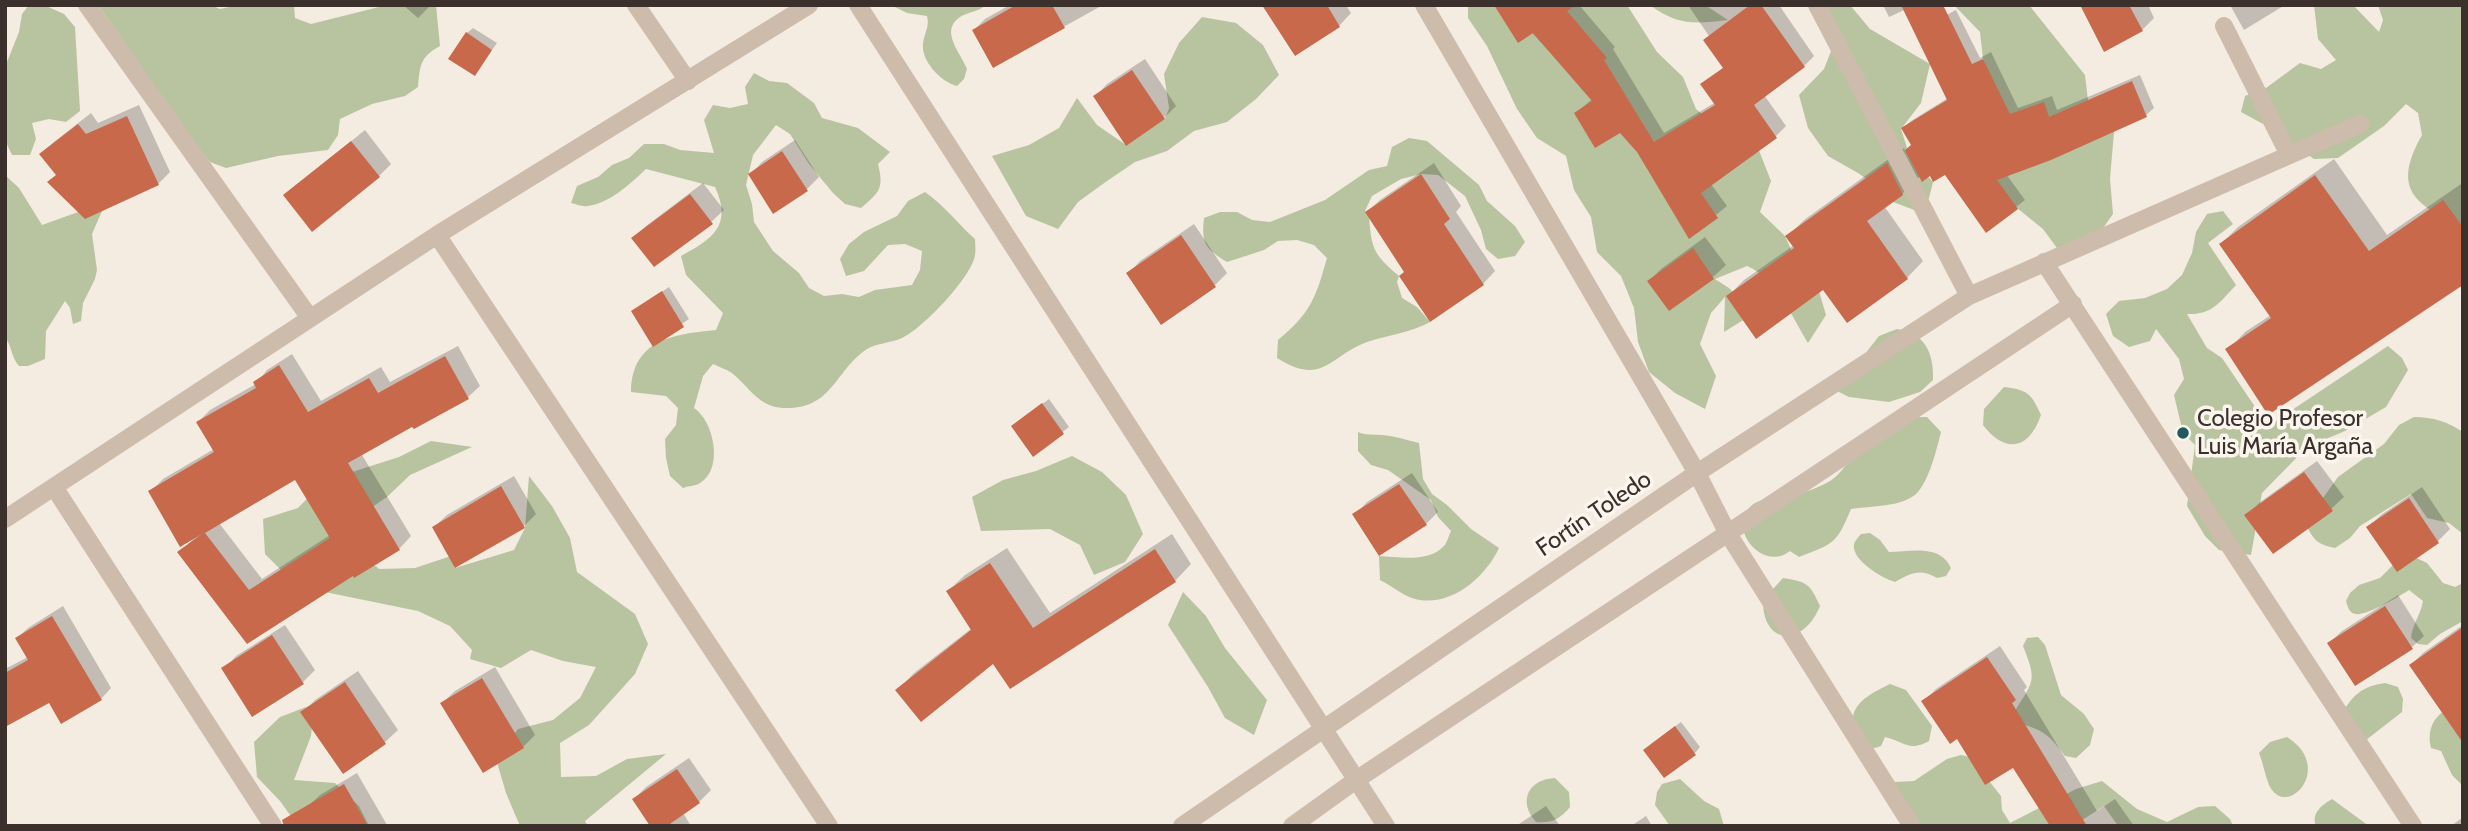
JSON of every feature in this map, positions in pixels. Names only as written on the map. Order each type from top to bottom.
[{"type":"street","points":[[87,5],[310,318]]},
{"type":"street","points":[[636,5],[688,81]]},
{"type":"street","points":[[5,519],[437,235],[809,5]]},
{"type":"street","points":[[858,5],[1386,826]]},
{"type":"street","points":[[1424,5],[1697,474],[1727,531],[1912,826]]},
{"type":"street","points":[[1817,5],[1969,296]]},
{"type":"street","points":[[2224,26],[2289,155]]},
{"type":"street","name":"Fortín Toledo","points":[[1182,826],[1697,474],[1969,296],[2360,124]]},
{"type":"street","points":[[437,235],[829,826]]},
{"type":"street","points":[[2044,262],[2413,826]]},
{"type":"street","points":[[1292,826],[1356,780],[1727,531],[2073,304]]},
{"type":"street","points":[[54,487],[273,826]]},
{"type":"green space","points":[[29,5],[44,5],[64,14],[75,27],[80,111],[66,122],[49,119],[32,123],[36,139],[30,155],[12,155],[5,140],[5,67],[19,32],[22,14]]},
{"type":"green space","points":[[98,5],[211,5],[220,9],[238,5],[294,5],[295,18],[311,24],[387,5],[436,5],[440,46],[422,62],[418,87],[405,96],[372,104],[340,119],[338,135],[328,150],[278,156],[226,168],[210,162],[188,134]]},
{"type":"green space","points":[[891,5],[986,5],[960,17],[951,29],[953,42],[967,69],[964,79],[957,86],[939,75],[925,57],[923,44],[927,16],[907,13]]},
{"type":"green space","points":[[1468,5],[1627,5],[1657,52],[1683,77],[1696,109],[1725,132],[1758,148],[1771,181],[1760,212],[1785,236],[1793,254],[1816,281],[1826,315],[1808,343],[1775,289],[1767,279],[1747,266],[1715,279],[1729,288],[1753,314],[1724,332],[1725,297],[1711,313],[1700,344],[1716,376],[1705,409],[1675,393],[1649,372],[1638,342],[1634,308],[1621,276],[1597,252],[1591,217],[1574,190],[1566,156],[1537,138],[1517,109],[1487,46],[1468,18]]},
{"type":"green space","points":[[1650,5],[1705,5],[1728,20],[1688,22],[1670,17]]},
{"type":"green space","points":[[1817,5],[1850,5],[1870,29],[1930,64],[1921,103],[1901,129],[1910,157],[1933,182],[1925,214],[1893,202],[1885,192],[1828,156],[1808,128],[1799,95],[1824,69],[1837,36]]},
{"type":"green space","points":[[1954,5],[2029,5],[2085,75],[2089,109],[2114,132],[2110,179],[2113,214],[2094,241],[2065,259],[2043,229],[1991,187],[1996,90],[1983,59],[1980,32]]},
{"type":"green space","points":[[2314,5],[2353,5],[2379,32],[2383,20],[2378,5],[2463,5],[2463,228],[2432,211],[2413,193],[2409,182],[2409,169],[2422,135],[2418,113],[2406,104],[2384,126],[2338,158],[2314,159],[2241,112],[2245,96],[2266,88],[2300,63],[2321,69],[2336,60],[2318,39]]},
{"type":"green space","points":[[1202,17],[1236,23],[1263,45],[1279,75],[1256,99],[1227,122],[1194,131],[1167,151],[1135,162],[1107,181],[1078,202],[1058,229],[1026,216],[992,156],[1029,145],[1059,128],[1077,98],[1097,125],[1126,145],[1165,119],[1169,108],[1164,74],[1179,43]]},
{"type":"green space","points":[[754,73],[769,81],[787,83],[814,103],[822,118],[858,128],[890,152],[878,164],[881,179],[879,189],[861,208],[845,204],[833,193],[809,164],[790,134],[776,125],[753,155],[746,185],[754,222],[773,251],[799,273],[809,288],[824,296],[842,294],[859,297],[875,290],[912,285],[920,270],[922,251],[905,244],[888,245],[864,271],[846,276],[840,259],[849,244],[864,232],[897,216],[908,201],[925,192],[975,239],[975,255],[972,265],[956,289],[921,324],[902,338],[867,349],[823,396],[813,403],[783,408],[767,404],[732,373],[713,364],[703,376],[694,408],[707,423],[711,434],[714,457],[712,467],[700,483],[683,488],[670,476],[666,458],[665,439],[676,425],[678,408],[666,396],[631,392],[633,374],[647,350],[671,337],[716,330],[723,313],[686,275],[681,256],[702,244],[716,230],[722,212],[715,187],[646,169],[604,201],[586,206],[571,203],[577,186],[629,158],[644,144],[664,144],[680,150],[714,153],[704,120],[713,105],[730,108],[748,104],[745,87]]},
{"type":"green space","points":[[1409,138],[1427,141],[1479,185],[1487,201],[1515,226],[1525,242],[1515,256],[1498,259],[1486,249],[1481,230],[1465,196],[1438,175],[1421,174],[1401,179],[1372,196],[1365,211],[1369,214],[1375,250],[1399,276],[1397,282],[1402,298],[1417,307],[1430,322],[1367,342],[1316,369],[1305,370],[1277,358],[1278,340],[1311,304],[1327,258],[1314,245],[1297,240],[1278,241],[1264,250],[1227,262],[1206,245],[1203,234],[1204,218],[1220,212],[1237,212],[1252,220],[1270,222],[1325,200],[1369,170],[1387,166],[1392,147]]},
{"type":"green space","points":[[5,175],[19,188],[42,225],[81,211],[102,211],[92,234],[97,270],[83,303],[81,321],[73,324],[70,308],[65,301],[46,331],[45,359],[28,366],[19,366],[5,337]]},
{"type":"green space","points":[[2223,211],[2233,224],[2208,243],[2236,285],[2209,310],[2187,314],[2207,348],[2222,358],[2268,426],[2388,346],[2402,358],[2408,370],[2386,407],[2345,431],[2307,447],[2262,493],[2251,555],[2219,550],[2205,536],[2187,506],[2195,445],[2183,433],[2174,395],[2184,379],[2179,359],[2156,329],[2150,341],[2129,347],[2113,336],[2106,314],[2119,301],[2145,298],[2167,289],[2182,275],[2192,253],[2196,232],[2207,214]]},
{"type":"green space","points":[[1897,329],[1915,335],[1926,346],[1932,361],[1933,380],[1920,392],[1889,402],[1849,397],[1839,392],[1837,382],[1879,336]]},
{"type":"green space","points":[[2004,387],[2028,394],[2041,415],[2030,435],[2016,444],[2000,441],[1983,425],[1984,409]]},
{"type":"green space","points":[[1909,417],[1927,417],[1941,432],[1929,473],[1916,494],[1894,504],[1851,509],[1841,530],[1832,541],[1799,557],[1790,551],[1780,556],[1770,556],[1760,553],[1752,546],[1743,527],[1744,517],[1753,504],[1799,494],[1826,483],[1856,454]]},
{"type":"green space","points":[[2414,417],[2440,421],[2463,432],[2463,534],[2449,523],[2427,518],[2411,494],[2360,526],[2350,538],[2335,548],[2316,540],[2305,523],[2338,477],[2384,444],[2399,425]]},
{"type":"green space","points":[[1358,432],[1419,443],[1423,479],[1432,494],[1471,529],[1499,548],[1485,570],[1465,588],[1453,595],[1428,601],[1411,598],[1380,580],[1379,556],[1413,558],[1430,555],[1444,546],[1451,531],[1438,517],[1431,500],[1388,470],[1371,465],[1358,451]]},
{"type":"green space","points":[[431,441],[472,447],[410,475],[387,497],[359,516],[354,548],[379,569],[415,568],[451,556],[455,568],[514,550],[525,528],[529,476],[552,506],[570,538],[577,572],[635,614],[648,644],[635,674],[589,725],[560,743],[561,777],[596,776],[627,759],[666,754],[585,821],[588,826],[520,826],[496,759],[518,729],[553,720],[580,698],[596,667],[563,661],[531,650],[501,668],[470,659],[472,650],[450,626],[418,611],[320,591],[287,576],[265,554],[263,519],[298,508],[324,481],[399,457]]},
{"type":"green space","points":[[1072,456],[1102,472],[1126,495],[1143,534],[1125,562],[1094,575],[1080,545],[1050,529],[981,531],[972,497],[1003,480],[1036,471]]},
{"type":"green space","points":[[1870,533],[1880,540],[1889,552],[1932,552],[1946,560],[1951,568],[1946,576],[1937,578],[1920,572],[1895,582],[1889,580],[1868,568],[1854,550],[1854,544],[1860,535]]},
{"type":"green space","points":[[2410,555],[2427,563],[2443,583],[2455,587],[2463,583],[2463,621],[2427,645],[2418,644],[2411,638],[2423,601],[2409,590],[2361,614],[2352,612],[2346,601],[2359,585],[2380,578],[2398,560]]},
{"type":"green space","points":[[1783,578],[1807,585],[1820,606],[1813,620],[1804,629],[1785,636],[1776,633],[1769,626],[1764,615],[1763,600]]},
{"type":"green space","points":[[1183,592],[1206,616],[1225,648],[1267,700],[1254,735],[1225,718],[1168,625]]},
{"type":"green space","points":[[2038,637],[2045,645],[2061,695],[2084,714],[2094,729],[2090,745],[2076,758],[2065,756],[2045,734],[2019,723],[2013,714],[2031,682],[2031,668],[2023,646],[2027,638]]},
{"type":"green space","points":[[2385,683],[2398,687],[2403,699],[2402,712],[2366,740],[2341,715],[2358,693]]},
{"type":"green space","points":[[1890,684],[1906,690],[1932,726],[1929,741],[1912,746],[1885,737],[1881,746],[1861,746],[1853,725],[1854,712],[1867,697]]},
{"type":"green space","points":[[2463,703],[2463,786],[2452,775],[2441,751],[2431,748],[2430,732],[2441,713]]},
{"type":"green space","points":[[314,704],[311,736],[294,780],[335,783],[359,806],[369,826],[298,826],[280,801],[257,777],[254,742],[280,717]]},
{"type":"green space","points":[[2287,737],[2301,749],[2307,763],[2307,775],[2303,786],[2295,794],[2286,797],[2277,795],[2269,785],[2259,753],[2270,742]]},
{"type":"green space","points":[[1961,755],[1970,757],[2001,796],[2002,810],[2010,823],[2076,789],[2102,781],[2137,809],[2167,822],[2198,807],[2215,806],[2230,819],[2233,826],[2118,826],[2104,806],[2073,826],[1910,826],[1889,793],[1895,782],[1914,781],[1947,759]]},
{"type":"green space","points":[[1555,778],[1569,792],[1570,807],[1555,820],[1536,822],[1527,806],[1529,792],[1538,782]]},
{"type":"green space","points":[[1680,779],[1704,801],[1719,809],[1724,826],[1670,826],[1655,805],[1657,792],[1662,784]]},
{"type":"green space","points":[[2332,799],[2369,826],[2316,826],[2316,813]]},
{"type":"building","points":[[1016,5],[1052,5],[1065,28],[993,68],[972,30]]},
{"type":"building","points":[[1262,5],[1327,5],[1340,27],[1295,56]]},
{"type":"building","points":[[1494,5],[1576,5],[1567,11],[1607,58],[1604,60],[1654,142],[1715,105],[1700,84],[1723,68],[1703,40],[1750,5],[1761,5],[1805,67],[1754,105],[1777,138],[1701,193],[1718,218],[1689,239],[1637,152],[1620,133],[1595,148],[1574,113],[1592,101],[1533,33],[1518,43]]},
{"type":"building","points":[[1901,5],[1943,5],[1972,64],[1983,59],[2010,114],[2044,102],[2049,117],[2132,81],[2147,117],[2051,160],[1997,180],[2018,209],[1986,233],[1945,175],[1933,182],[1930,176],[1922,182],[1905,150],[1911,145],[1901,128],[1947,100]]},
{"type":"building","points":[[2080,5],[2129,5],[2143,31],[2104,52]]},
{"type":"building","points":[[466,32],[492,50],[475,76],[448,59]]},
{"type":"building","points":[[1132,70],[1165,119],[1126,146],[1093,96]]},
{"type":"building","points":[[127,116],[159,185],[85,219],[47,182],[56,175],[39,154],[78,124],[86,134]]},
{"type":"building","points":[[351,141],[380,177],[312,232],[283,195]]},
{"type":"building","points":[[782,151],[808,191],[773,214],[748,174]]},
{"type":"building","points":[[1887,163],[1903,195],[1867,221],[1908,279],[1847,323],[1823,290],[1756,339],[1726,296],[1794,248],[1785,236]]},
{"type":"building","points":[[1421,174],[1450,219],[1444,224],[1484,285],[1430,322],[1399,276],[1404,272],[1365,212]]},
{"type":"building","points":[[2315,175],[2369,251],[2443,200],[2463,227],[2463,285],[2268,415],[2225,349],[2271,318],[2219,244]]},
{"type":"building","points":[[690,194],[713,224],[654,267],[631,238]]},
{"type":"building","points":[[1181,235],[1216,287],[1161,325],[1126,273]]},
{"type":"building","points":[[1693,248],[1714,279],[1669,311],[1647,281]]},
{"type":"building","points":[[662,291],[684,327],[653,347],[631,311]]},
{"type":"building","points":[[445,356],[469,399],[348,463],[400,550],[354,578],[353,576],[247,644],[177,552],[202,534],[180,547],[148,491],[214,452],[196,422],[256,388],[253,382],[279,365],[308,412],[369,378],[378,393]],"holes":[[[295,480],[330,538],[249,590],[205,533]]]},
{"type":"building","points":[[1042,403],[1064,434],[1033,457],[1011,426]]},
{"type":"building","points":[[2304,472],[2333,511],[2273,554],[2244,515]]},
{"type":"building","points":[[1399,484],[1427,525],[1379,556],[1352,514]]},
{"type":"building","points":[[501,486],[525,528],[455,568],[432,527]]},
{"type":"building","points":[[2409,498],[2439,543],[2397,572],[2366,527]]},
{"type":"building","points":[[1155,549],[1176,582],[1010,689],[993,664],[921,722],[895,690],[971,630],[946,591],[990,563],[1033,628]]},
{"type":"building","points":[[2385,606],[2413,649],[2355,686],[2327,643]]},
{"type":"building","points":[[52,616],[102,700],[61,724],[49,703],[5,727],[5,673],[28,660],[15,638]]},
{"type":"building","points":[[2463,627],[2463,743],[2409,665]]},
{"type":"building","points":[[272,635],[304,684],[252,717],[221,668]]},
{"type":"building","points":[[1987,657],[2016,700],[2012,703],[2087,826],[2050,826],[2013,768],[1985,785],[1957,739],[1950,744],[1921,701]]},
{"type":"building","points":[[482,678],[524,748],[483,773],[440,703]]},
{"type":"building","points":[[345,682],[386,744],[343,774],[300,712]]},
{"type":"building","points":[[1675,726],[1696,755],[1664,778],[1643,750]]},
{"type":"building","points":[[677,769],[700,803],[667,826],[650,826],[632,799]]},
{"type":"building","points":[[344,784],[368,826],[284,826],[282,820]]},
{"type":"place","name":"Colegio Profesor Luis María Argaña","points":[[2183,433]]}]
